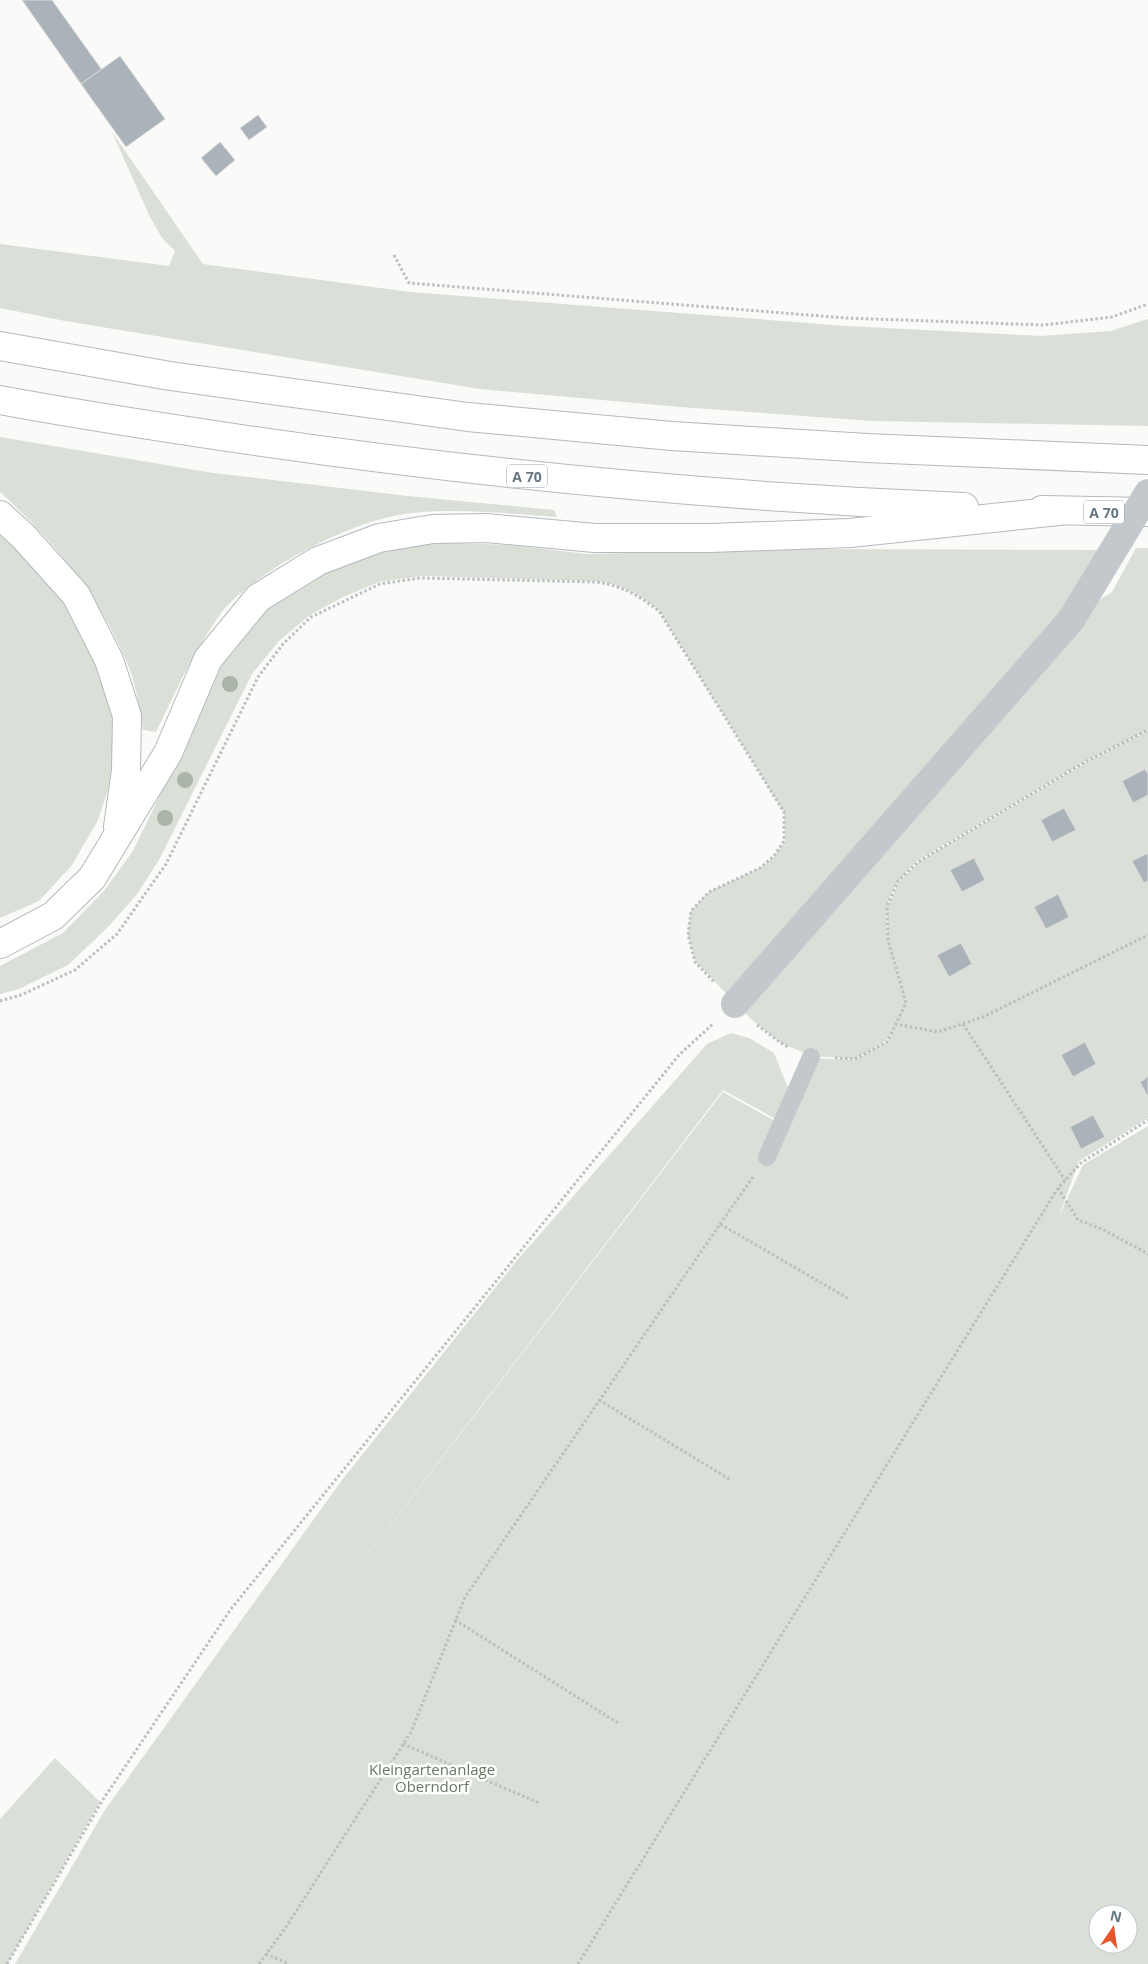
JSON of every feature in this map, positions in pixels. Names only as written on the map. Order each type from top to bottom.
[{"type":"highway","points":[[0,346],[170,376],[468,417],[672,436],[867,448],[1148,460]]},
{"type":"highway","name":"A 70","points":[[0,400],[161,427],[468,470],[659,488],[845,501],[1059,511],[1148,512]]},
{"type":"highway","points":[[0,944],[53,916],[92,878],[168,753],[208,659],[258,598],[318,561],[379,538],[433,529],[486,528],[595,538],[710,538],[850,533],[1059,511]]},
{"type":"highway","points":[[0,515],[24,536],[76,596],[109,660],[127,716],[126,770],[116,839]]},
{"type":"street","points":[[735,1004],[1071,620],[1148,493]]},
{"type":"lane","points":[[767,1157],[811,1057]]},
{"type":"path","points":[[394,254],[409,283],[846,318],[1044,325],[1112,317],[1148,304]]},
{"type":"path","points":[[0,1001],[21,995],[75,970],[117,934],[166,864],[258,677],[283,644],[312,617],[341,601],[380,584],[420,578],[597,582],[618,585],[658,611],[784,812],[784,841],[774,856],[760,868],[709,892],[691,911],[688,935],[695,962],[735,1004],[679,1055],[231,1608],[102,1801],[7,1964]]},
{"type":"path","points":[[1148,730],[1085,762],[926,857],[898,881],[887,906],[888,940],[906,1003],[896,1024],[938,1032],[984,1017],[1148,935]]},
{"type":"path","points":[[963,1023],[1065,1180]]},
{"type":"path","points":[[578,1964],[1058,1188],[1081,1163],[1148,1120]]},
{"type":"path","points":[[259,1964],[286,1927],[411,1732],[464,1597],[767,1157]]},
{"type":"path","points":[[1058,1188],[1078,1220],[1102,1229],[1148,1254]]},
{"type":"path","points":[[720,1224],[849,1299]]},
{"type":"path","points":[[599,1400],[731,1480]]},
{"type":"path","points":[[455,1620],[618,1723]]},
{"type":"path","points":[[403,1744],[539,1803]]},
{"type":"path","points":[[266,1954],[289,1964]]},
{"type":"green space","points":[[112,132],[203,264],[410,292],[846,326],[1041,336],[1111,331],[1148,319],[1148,426],[873,421],[680,407],[480,389],[65,321],[0,308],[0,244],[169,266],[175,251],[162,238],[149,215]]},
{"type":"green space","points":[[0,437],[213,473],[408,496],[554,510],[557,517],[467,511],[413,513],[365,524],[313,546],[264,575],[224,609],[196,653],[156,732],[143,730],[130,670],[119,644],[92,596],[40,531],[0,492]]},
{"type":"green space","points":[[0,528],[69,603],[103,668],[115,720],[114,771],[98,820],[72,865],[39,901],[0,918]]},
{"type":"green space","name":"Kleingartenanlage Oberndorf","points":[[432,542],[510,545],[587,554],[799,549],[1104,550],[1067,621],[1112,592],[1136,548],[1148,548],[1148,730],[1084,762],[917,861],[895,886],[888,906],[899,882],[919,862],[1085,763],[1148,731],[1148,1118],[1079,1161],[1059,1216],[1083,1165],[1148,1126],[1148,1964],[15,1964],[105,1810],[342,1480],[519,1258],[707,1044],[731,1033],[749,1038],[774,1053],[790,1093],[781,1122],[723,1090],[290,1656],[723,1092],[782,1125],[812,1058],[855,1060],[887,1042],[895,1026],[886,1041],[855,1059],[812,1056],[781,1043],[751,1019],[696,962],[688,935],[691,911],[709,892],[760,868],[774,857],[785,841],[784,812],[659,610],[630,591],[616,585],[597,581],[421,576],[379,582],[341,598],[310,615],[279,641],[252,674],[159,860],[137,894],[110,925],[68,965],[19,989],[0,994],[0,966],[63,933],[104,891],[133,851],[177,760],[218,666],[263,610],[320,571],[378,550]],"holes":[[[887,909],[888,937],[886,913]]]},
{"type":"green space","points":[[55,1758],[100,1802],[7,1964],[0,1964],[0,1819]]},
{"type":"building","points":[[22,0],[52,0],[102,70],[81,84]]},
{"type":"building","points":[[120,56],[165,119],[126,147],[81,84]]},
{"type":"building","points":[[258,115],[267,127],[249,140],[240,128]]},
{"type":"building","points":[[220,142],[235,160],[216,176],[201,158]]},
{"type":"building","points":[[1145,769],[1148,774],[1148,795],[1133,803],[1122,781]]},
{"type":"building","points":[[1064,808],[1076,830],[1052,842],[1041,820]]},
{"type":"building","points":[[1148,853],[1148,881],[1144,883],[1132,861]]},
{"type":"building","points":[[974,858],[985,880],[962,892],[950,870]]},
{"type":"building","points":[[1058,894],[1069,917],[1046,929],[1034,907]]},
{"type":"building","points":[[961,943],[972,964],[949,977],[937,955]]},
{"type":"building","points":[[1085,1042],[1096,1064],[1073,1077],[1061,1055]]},
{"type":"building","points":[[1148,1077],[1148,1097],[1140,1082]]},
{"type":"building","points":[[1093,1115],[1105,1137],[1081,1149],[1070,1127]]}]
